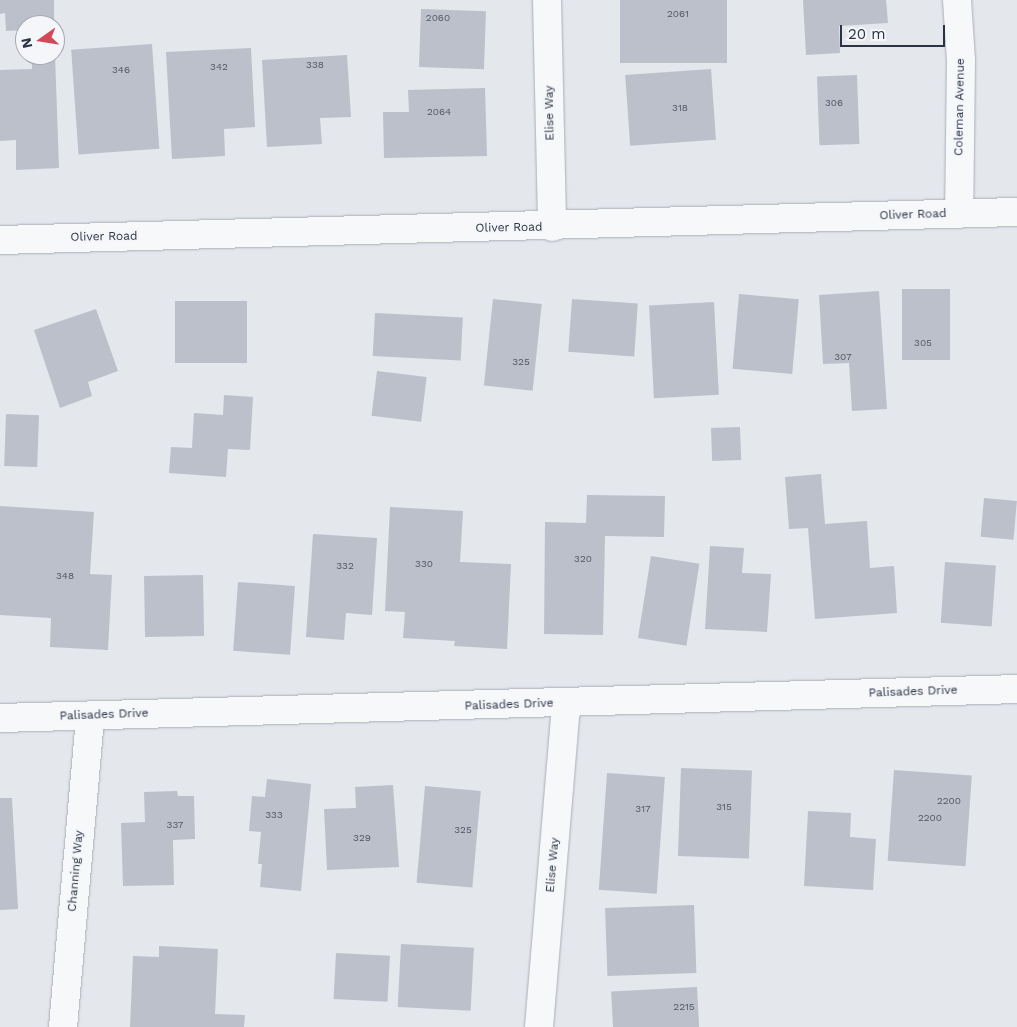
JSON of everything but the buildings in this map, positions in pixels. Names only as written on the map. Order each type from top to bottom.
[{"type":"street","name":"Elise Way","points":[[547,0],[552,227]]},
{"type":"street","name":"Coleman Avenue","points":[[957,0],[961,60],[959,214]]},
{"type":"street","name":"Oliver Road","points":[[0,240],[552,227],[1017,212]]},
{"type":"street","name":"Palisades Drive","points":[[0,718],[1017,689]]},
{"type":"street","name":"Elise Way","points":[[539,1027],[566,703]]},
{"type":"street","name":"Channing Way","points":[[63,1027],[90,716]]}]
